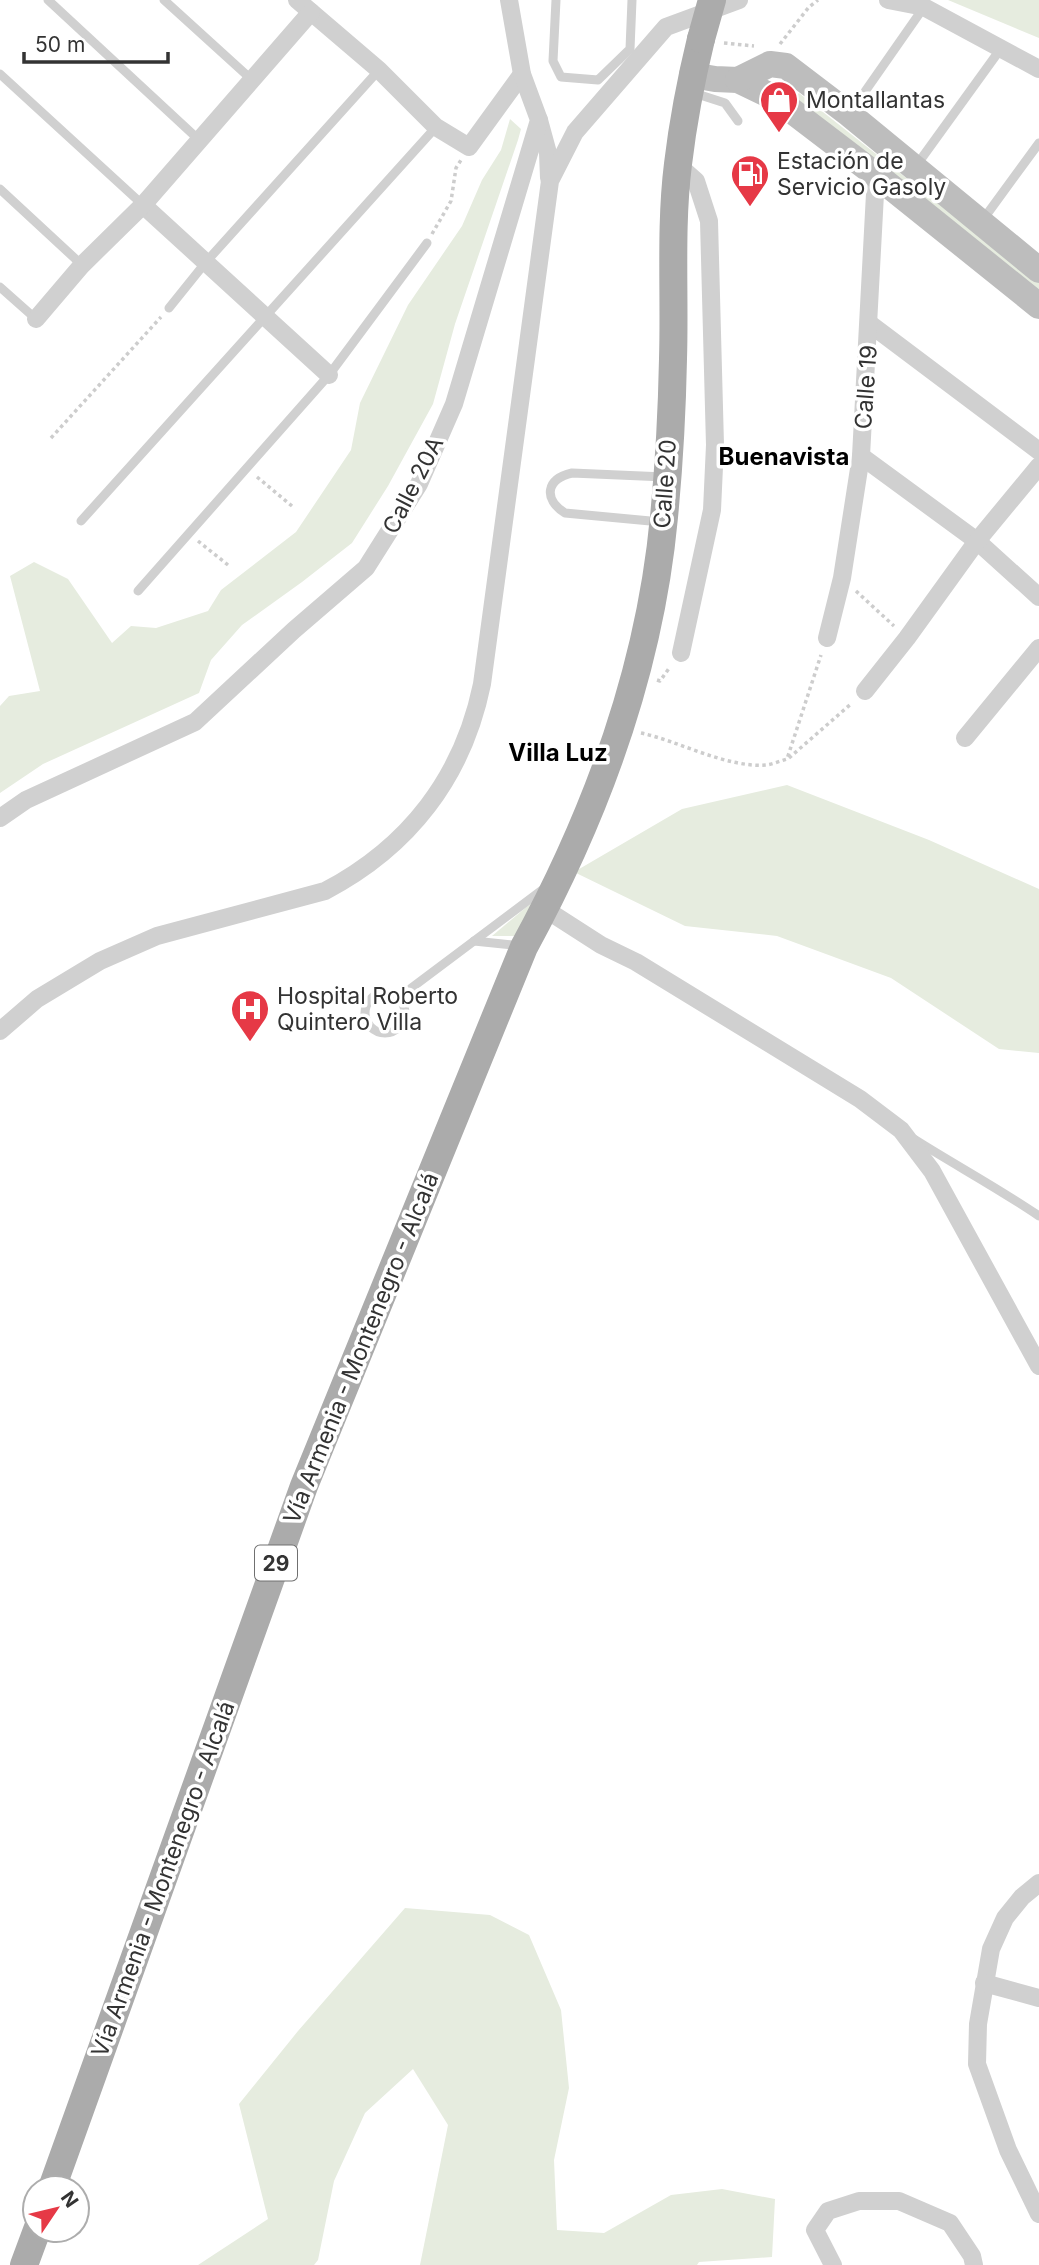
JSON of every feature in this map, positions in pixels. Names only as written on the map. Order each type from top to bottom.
[{"type":"main road","name":"Calle 20","points":[[524,947],[561,876],[592,805],[637,667],[653,593],[664,522],[673,358],[672,267],[678,165],[691,83],[709,41],[712,0]]},
{"type":"main road","points":[[738,80],[773,56],[915,167],[1039,270]]},
{"type":"main road","points":[[691,83],[715,79],[738,80],[775,98],[1039,306]]},
{"type":"main road","name":"Vía Armenia - Montenegro - Alcalá","points":[[57,2174],[304,1486],[524,947]]},
{"type":"main road","points":[[24,2265],[32,2244]]},
{"type":"street","points":[[297,0],[379,71],[436,127],[469,146],[522,74]]},
{"type":"street","points":[[0,1031],[37,999],[100,961],[157,936],[325,891],[347,879],[378,858],[434,800],[451,772],[476,712],[482,684],[550,181],[548,153],[522,74],[509,0]]},
{"type":"street","points":[[550,181],[575,132],[666,27],[739,0]]},
{"type":"street","points":[[888,0],[925,7],[1039,69]]},
{"type":"street","points":[[36,319],[82,265],[143,205],[311,12]]},
{"type":"street","name":"Calle 20A","points":[[0,818],[26,800],[195,722],[294,630],[366,568],[419,484],[454,404],[538,120]]},
{"type":"street","points":[[678,165],[696,181],[709,221],[715,445],[712,510],[681,653]]},
{"type":"street","name":"Calle 19","points":[[827,638],[842,578],[861,456],[876,175]]},
{"type":"street","points":[[143,205],[329,375]]},
{"type":"street","points":[[870,324],[1039,451]]},
{"type":"street","points":[[861,456],[977,541],[1039,597]]},
{"type":"street","points":[[865,691],[977,541],[1039,466]]},
{"type":"street","points":[[965,738],[1039,648]]},
{"type":"street","points":[[545,909],[601,946],[636,962],[860,1099],[901,1130],[932,1171],[1039,1366]]},
{"type":"street","points":[[1039,1883],[1022,1897],[1005,1918],[991,1949],[978,2024],[977,2064],[1008,2150],[1039,2214]]},
{"type":"street","points":[[984,1983],[1039,1998]]},
{"type":"street","points":[[833,2265],[814,2230],[828,2211],[859,2202],[900,2201],[950,2223],[972,2256],[974,2265]]},
{"type":"lane","points":[[48,0],[198,139]]},
{"type":"lane","points":[[164,0],[251,79]]},
{"type":"lane","points":[[556,0],[553,61],[561,77],[598,80],[630,49],[632,0]]},
{"type":"lane","points":[[849,114],[925,7]]},
{"type":"lane","points":[[915,167],[1002,47]]},
{"type":"lane","points":[[169,308],[206,262],[379,71]]},
{"type":"lane","points":[[0,74],[143,205]]},
{"type":"lane","points":[[691,83],[725,103],[738,121]]},
{"type":"lane","points":[[81,520],[436,127]]},
{"type":"lane","points":[[981,222],[1039,143]]},
{"type":"lane","points":[[0,190],[82,265]]},
{"type":"lane","points":[[138,591],[329,375],[427,243]]},
{"type":"lane","points":[[0,286],[36,319]]},
{"type":"lane","points":[[664,522],[565,513],[554,506],[550,496],[552,485],[559,476],[572,473],[666,477]]},
{"type":"lane","points":[[398,998],[561,876]]},
{"type":"lane","points":[[474,941],[524,947]]},
{"type":"lane","points":[[380,993],[388,993],[398,998],[405,1009],[401,1025],[388,1033],[374,1029],[365,1018],[367,1003],[380,993]]},
{"type":"lane","points":[[901,1130],[1039,1216]]},
{"type":"path","points":[[709,41],[773,56],[809,7],[818,0]]},
{"type":"path","points":[[427,243],[451,201],[456,168],[469,146]]},
{"type":"path","points":[[51,438],[169,308]]},
{"type":"path","points":[[247,469],[292,506]]},
{"type":"path","points":[[189,533],[228,565]]},
{"type":"path","points":[[842,578],[907,638]]},
{"type":"path","points":[[788,760],[827,638]]},
{"type":"path","points":[[618,731],[643,733],[706,754],[767,765],[788,760],[865,691]]},
{"type":"shaded area","points":[[948,0],[1039,0],[1039,38]]},
{"type":"shaded area","points":[[799,93],[1039,283],[1039,292],[794,98]]},
{"type":"shaded area","points":[[510,119],[521,129],[455,324],[433,404],[388,486],[352,543],[242,625],[211,660],[199,693],[43,764],[0,793],[0,706],[9,696],[40,691],[10,576],[34,562],[68,579],[112,643],[131,626],[156,628],[208,611],[221,590],[296,532],[351,450],[360,403],[408,305],[462,226],[482,180],[501,150]]},
{"type":"shaded area","points":[[787,785],[929,840],[1039,889],[1039,1053],[999,1049],[891,978],[777,936],[685,926],[574,872],[682,809]]},
{"type":"shaded area","points":[[536,899],[522,936],[492,936]]},
{"type":"shaded area","points":[[405,1908],[490,1915],[529,1935],[561,2010],[569,2088],[554,2160],[557,2230],[604,2233],[671,2195],[722,2189],[775,2199],[772,2257],[699,2262],[697,2265],[420,2265],[448,2125],[413,2069],[365,2113],[334,2181],[318,2260],[314,2265],[198,2265],[268,2219],[239,2104],[298,2031]]},
{"type":"place","name":"Montallantas","points":[[779,134]]},
{"type":"place","name":"Estación de Servicio Gasoly","points":[[750,208]]},
{"type":"place","name":"Hospital Roberto Quintero Villa","points":[[250,1043]]},
{"type":"district","name":"Buenavista","points":[[784,456]]},
{"type":"district","name":"Villa Luz","points":[[558,752]]}]
